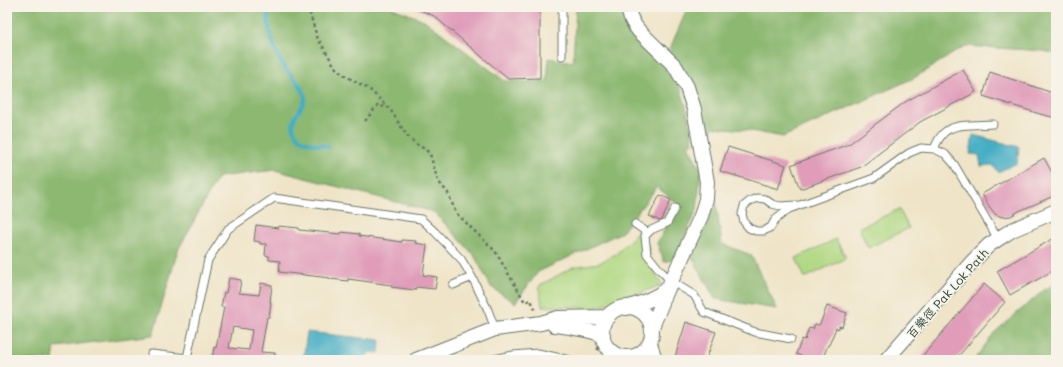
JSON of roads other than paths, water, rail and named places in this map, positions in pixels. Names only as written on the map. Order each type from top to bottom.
[{"type":"street","points":[[539,318],[594,332],[599,341],[604,342],[612,352],[615,359],[626,357],[636,358],[650,342],[652,327],[704,210],[707,188],[705,169],[694,109],[687,87],[675,66],[635,26],[630,17],[628,7]]},
{"type":"street","name":"百樂徑 Pak Lok Path","points":[[886,360],[971,263],[985,250],[1012,230],[1056,211]]},
{"type":"street","points":[[625,308],[652,299],[661,294],[670,284]]},
{"type":"street","points":[[599,341],[605,322],[613,312],[618,309],[632,308],[639,310],[645,315],[652,327]]},
{"type":"street","points":[[416,360],[494,329],[539,318],[608,317]]},
{"type":"street","points":[[650,342],[655,360]]},
{"type":"lane","points":[[562,7],[562,56]]},
{"type":"lane","points":[[934,149],[938,139],[946,131],[956,126],[993,124]]},
{"type":"lane","points":[[797,205],[780,206],[772,204],[765,199],[757,198],[744,206],[742,214],[744,222],[749,228],[756,231],[764,230],[771,226],[782,214],[797,205],[874,178],[909,153],[921,148],[934,149],[945,154],[954,164],[998,239]]},
{"type":"lane","points":[[151,354],[187,358],[208,260],[228,229],[274,198],[421,219],[461,259],[472,277],[488,310],[494,329]]},
{"type":"lane","points":[[675,208],[667,223],[651,230],[645,236],[647,254],[670,284],[694,295],[704,312],[755,332],[791,339]]},
{"type":"lane","points":[[635,224],[648,233]]},
{"type":"lane","points":[[453,285],[472,277]]},
{"type":"lane","points":[[490,360],[513,354],[538,353],[570,360]]},
{"type":"water","points":[[973,135],[1019,147],[1017,163],[998,172],[993,165],[981,166],[979,155],[970,154]]},
{"type":"water","points":[[307,332],[380,340],[379,353],[368,352],[368,355],[360,360],[303,360]]},
{"type":"waterway","points":[[269,7],[268,22],[274,47],[285,68],[303,90],[305,98],[304,103],[294,121],[294,131],[298,137],[304,141],[329,147]]}]
